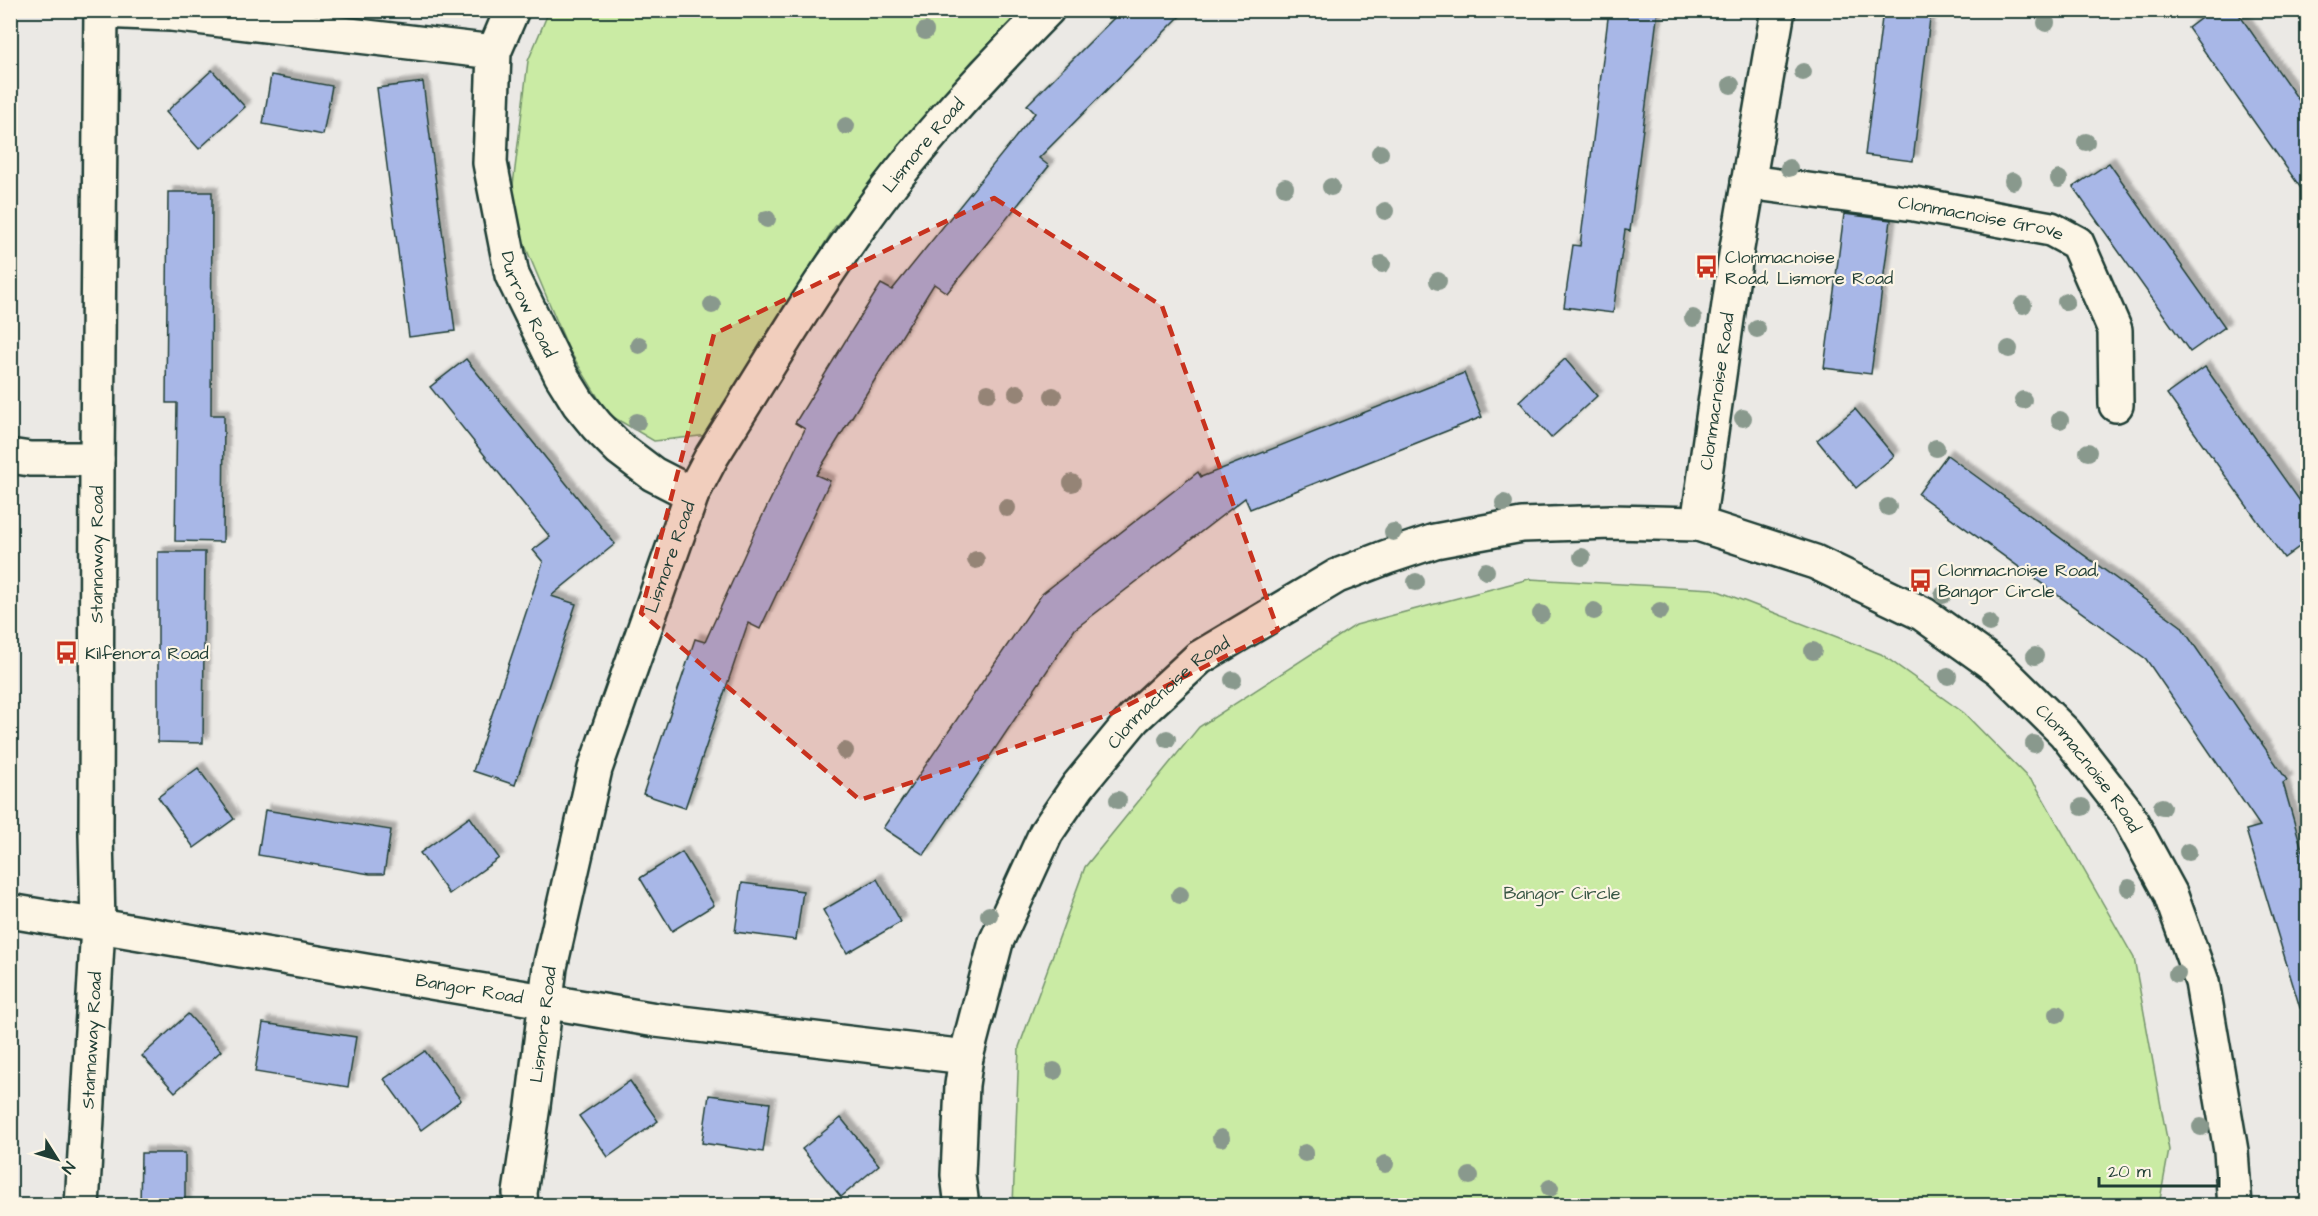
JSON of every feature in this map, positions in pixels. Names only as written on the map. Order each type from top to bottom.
[{"type":"street","name":"Durrow Road","points":[[512,10],[494,52],[490,163],[512,275],[561,375],[579,404],[597,426],[620,449],[653,474],[692,494]]},
{"type":"street","name":"Lismore Road","points":[[521,1206],[520,1193],[550,967],[595,769],[692,494],[712,456],[857,230],[932,135],[1002,56],[1047,10]]},
{"type":"street","name":"Clonmacnoise Road","points":[[1698,524],[1748,182],[1778,10]]},
{"type":"street","points":[[101,11],[171,14],[494,52]]},
{"type":"street","name":"Stannaway Road","points":[[82,1206],[98,926],[96,834],[97,459],[101,11]]},
{"type":"street","name":"Clonmacnoise Grove","points":[[1748,182],[1914,204],[1971,214],[2051,229],[2077,243],[2115,330],[2116,405]]},
{"type":"street","points":[[10,456],[30,459],[97,459]]},
{"type":"street","name":"Clonmacnoise Road","points":[[962,1206],[958,1175],[959,1113],[966,1058],[996,942],[1046,833],[1078,786],[1134,718],[1199,658],[1337,576],[1436,541],[1522,525],[1611,522],[1698,524],[1815,562],[1923,614],[2000,669],[2065,733],[2130,821],[2170,893],[2202,982],[2231,1151],[2235,1206]]},
{"type":"street","name":"Bangor Road","points":[[10,911],[656,1020],[966,1058]]},
{"type":"highlighted area","points":[[994,198],[1162,306],[1278,630],[1108,715],[860,800],[641,613],[714,334]]},
{"type":"green space","points":[[549,11],[1024,11],[972,61],[834,228],[709,435],[654,441],[608,414],[569,350],[510,210],[528,61]]},
{"type":"green space","name":"Bangor Circle","points":[[1529,579],[1713,589],[1881,654],[1964,713],[2036,786],[2134,958],[2169,1150],[2159,1205],[1013,1205],[1019,1047],[1085,867],[1199,727],[1356,625]]},
{"type":"building","points":[[1122,10],[1186,10],[1039,158],[1049,166],[947,293],[934,284],[816,475],[830,481],[760,629],[748,623],[685,808],[643,794],[695,639],[705,642],[756,529],[805,429],[795,423],[881,284],[892,290],[1035,113],[1027,105]]},
{"type":"building","points":[[1609,10],[1658,10],[1630,231],[1625,230],[1613,313],[1564,307],[1573,245],[1580,246]]},
{"type":"building","points":[[1883,10],[1931,10],[1913,161],[1865,155]]},
{"type":"building","points":[[2212,10],[2236,10],[2307,112],[2307,197],[2188,28]]},
{"type":"building","points":[[212,70],[245,107],[199,149],[166,112]]},
{"type":"building","points":[[271,75],[332,86],[323,135],[263,124]]},
{"type":"building","points":[[423,82],[455,331],[409,337],[377,88]]},
{"type":"building","points":[[2109,163],[2225,327],[2190,352],[2073,187]]},
{"type":"building","points":[[168,192],[212,192],[211,415],[224,415],[223,542],[175,541],[177,403],[166,403]]},
{"type":"building","points":[[1844,214],[1891,220],[1871,374],[1824,368]]},
{"type":"building","points":[[466,359],[615,544],[551,596],[576,604],[515,785],[473,771],[543,562],[533,550],[550,537],[430,387]]},
{"type":"building","points":[[1565,359],[1597,396],[1551,438],[1519,401]]},
{"type":"building","points":[[2205,367],[2307,511],[2307,541],[2284,558],[2167,394]]},
{"type":"building","points":[[1464,373],[1482,417],[1250,509],[1245,498],[1075,629],[924,855],[883,828],[1042,594],[1198,472],[1201,477]]},
{"type":"building","points":[[1855,409],[1894,456],[1856,488],[1817,440]]},
{"type":"building","points":[[1947,455],[2181,626],[2287,780],[2283,783],[2307,867],[2307,1007],[2300,1008],[2246,830],[2260,826],[2146,659],[1918,494]]},
{"type":"building","points":[[158,552],[205,552],[203,743],[158,742]]},
{"type":"building","points":[[198,768],[234,819],[194,848],[158,797]]},
{"type":"building","points":[[265,810],[391,830],[384,874],[370,874],[258,855]]},
{"type":"building","points":[[470,817],[499,858],[449,894],[420,853]]},
{"type":"building","points":[[682,852],[714,905],[672,931],[640,878]]},
{"type":"building","points":[[877,879],[901,922],[847,953],[823,910]]},
{"type":"building","points":[[742,883],[803,891],[796,940],[735,932]]},
{"type":"building","points":[[188,1014],[221,1051],[175,1092],[142,1056]]},
{"type":"building","points":[[263,1023],[356,1037],[348,1087],[255,1072]]},
{"type":"building","points":[[425,1051],[461,1100],[421,1130],[384,1079]]},
{"type":"building","points":[[630,1081],[658,1121],[608,1157],[579,1116]]},
{"type":"building","points":[[709,1095],[770,1103],[763,1152],[702,1143]]},
{"type":"building","points":[[841,1118],[879,1165],[841,1197],[802,1149]]},
{"type":"building","points":[[141,1153],[185,1153],[185,1206],[140,1206]]},
{"type":"place","name":"Clonmacnoise Road, Lismore Road","points":[[1707,267]]},
{"type":"place","name":"Clonmacnoise Road, Bangor Circle","points":[[1920,580]]},
{"type":"place","name":"Kilfenora Road","points":[[67,653]]}]
